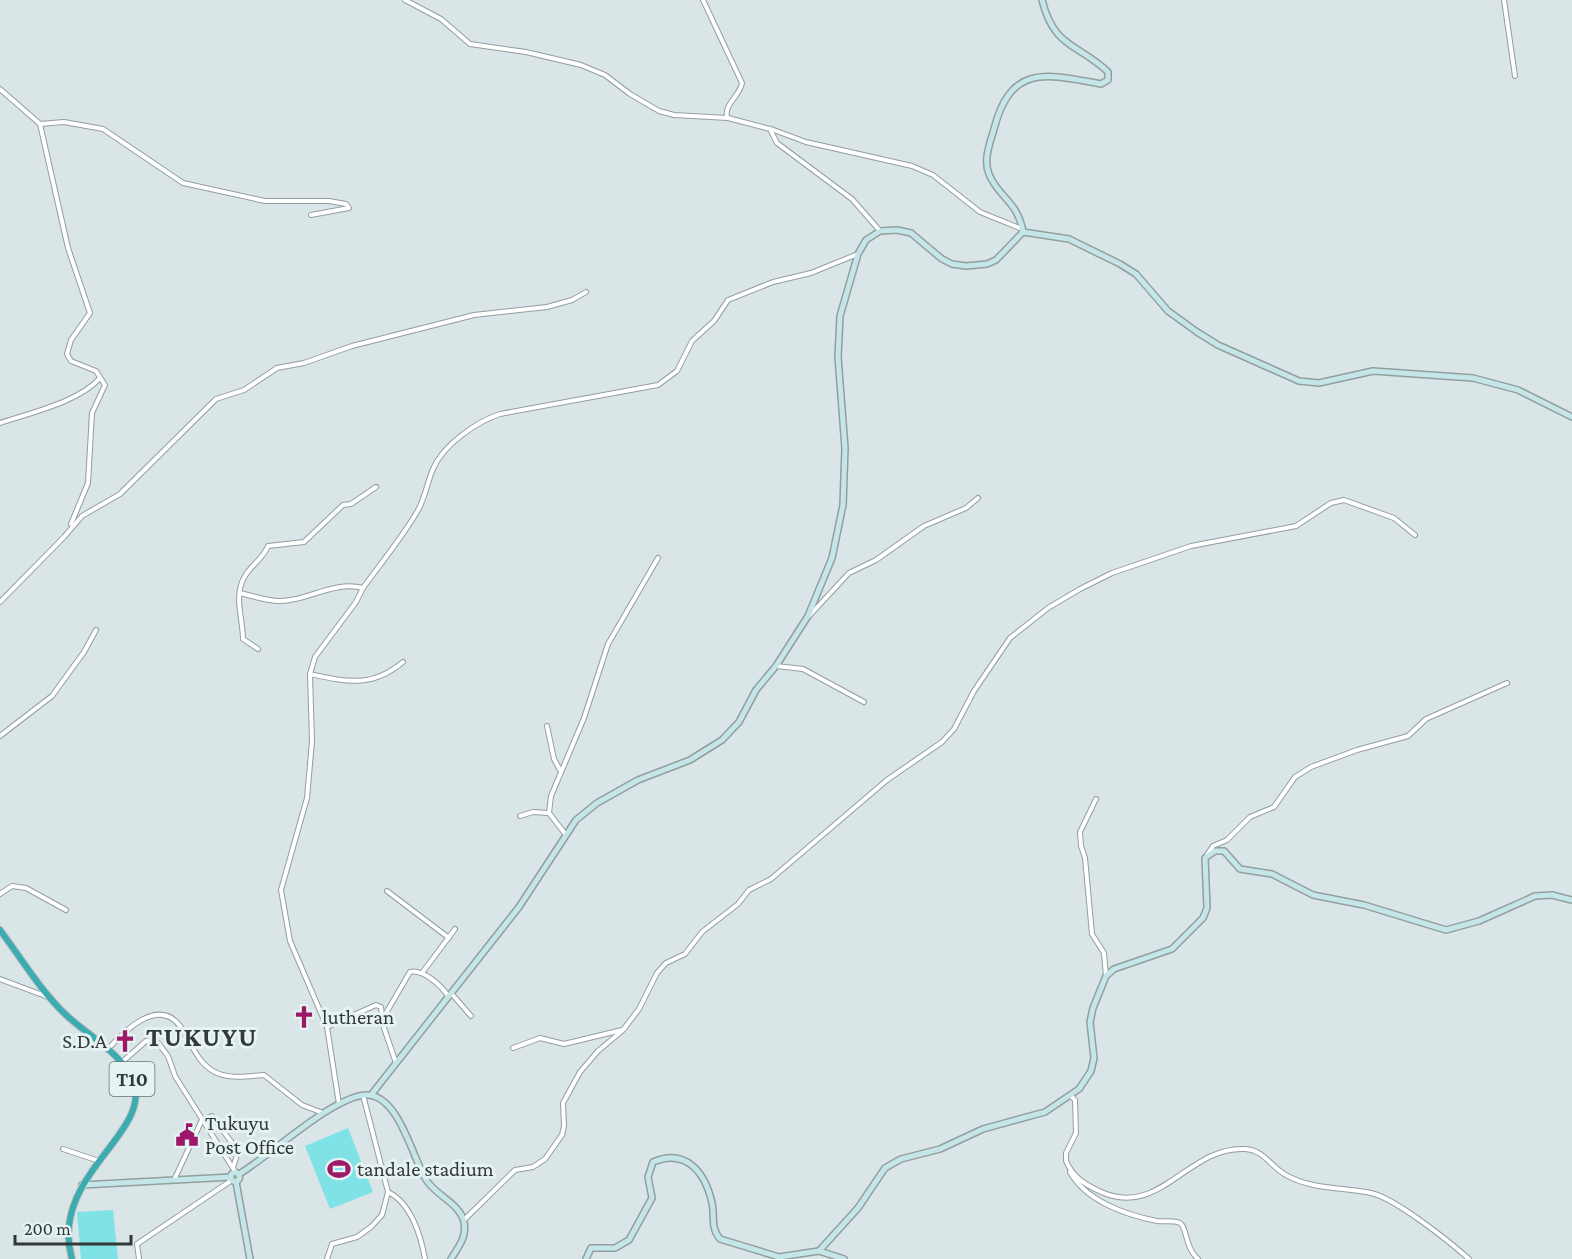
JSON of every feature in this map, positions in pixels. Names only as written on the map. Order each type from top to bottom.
[{"type":"highway","name":"T10","points":[[0,930],[64,1013],[121,1063],[134,1084],[134,1109],[126,1126],[82,1185],[70,1212],[68,1226],[72,1259]]},
{"type":"street","points":[[405,0],[441,19],[470,44],[526,52],[581,65],[605,75],[630,94],[659,111],[674,115],[728,118],[817,145],[912,166],[933,175],[987,216],[1023,231],[1068,239],[1120,264],[1136,274],[1168,311],[1197,332],[1299,381],[1319,383],[1373,371],[1473,378],[1518,390],[1572,417]]},
{"type":"street","points":[[703,0],[742,83],[741,91],[726,112],[728,118]]},
{"type":"street","points":[[1023,231],[1012,203],[989,176],[986,166],[999,106],[1007,96],[1037,77],[1047,75],[1101,84],[1108,80],[1108,72],[1099,63],[1067,45],[1056,34],[1042,0]]},
{"type":"street","points":[[1504,0],[1515,76]]},
{"type":"street","points":[[0,89],[40,124],[68,248],[90,313],[70,340],[67,354],[71,361],[96,371],[105,385],[92,412],[88,483],[70,528]]},
{"type":"street","points":[[40,124],[64,122],[103,129],[183,183],[265,201],[329,201],[346,204],[349,208],[311,215]]},
{"type":"street","points":[[770,129],[777,143],[852,199],[880,231]]},
{"type":"street","points":[[371,1095],[519,907],[576,820],[597,803],[638,780],[690,760],[722,740],[739,722],[756,690],[776,666],[808,616],[832,558],[843,505],[845,448],[838,357],[840,316],[858,254],[866,240],[880,231],[897,230],[911,234],[942,259],[952,264],[966,266],[996,260],[1023,231]]},
{"type":"street","points":[[340,1105],[327,1028],[290,941],[281,890],[307,798],[312,741],[310,674],[315,657],[357,602],[363,588],[417,512],[441,454],[488,418],[529,408],[658,385],[677,371],[692,341],[714,321],[728,300],[774,282],[811,273],[858,254]]},
{"type":"street","points":[[0,602],[82,516],[120,494],[216,399],[244,390],[277,368],[304,363],[352,346],[474,315],[547,307],[572,300],[586,292]]},
{"type":"street","points":[[0,423],[35,413],[90,390],[100,378]]},
{"type":"street","points":[[258,649],[243,639],[238,601],[244,577],[263,558],[268,546],[304,542],[343,505],[351,504],[376,487]]},
{"type":"street","points":[[808,616],[849,573],[876,560],[924,526],[966,508],[978,498]]},
{"type":"street","points":[[464,1220],[515,1170],[533,1167],[544,1159],[562,1135],[563,1103],[580,1072],[598,1051],[623,1030],[639,1009],[657,973],[666,963],[685,954],[702,932],[738,904],[749,890],[771,879],[887,780],[926,755],[942,741],[954,729],[997,654],[1010,638],[1048,608],[1112,573],[1201,543],[1296,526],[1330,503],[1344,500],[1394,518],[1415,535]]},
{"type":"street","points":[[567,836],[549,813],[551,796],[584,718],[608,644],[658,558]]},
{"type":"street","points":[[240,593],[277,601],[338,586],[352,585],[363,588]]},
{"type":"street","points":[[0,736],[52,696],[84,652],[96,630]]},
{"type":"street","points":[[310,674],[364,682],[387,674],[403,662]]},
{"type":"street","points":[[776,666],[803,669],[864,702]]},
{"type":"street","points":[[819,1251],[858,1208],[885,1168],[901,1160],[940,1149],[983,1130],[1045,1112],[1079,1089],[1091,1071],[1094,1058],[1090,1022],[1106,976],[1114,969],[1172,949],[1203,918],[1208,908],[1205,858],[1213,846],[1227,840],[1250,817],[1274,807],[1295,777],[1311,767],[1357,750],[1408,736],[1426,719],[1507,683]]},
{"type":"street","points":[[547,726],[554,759],[560,771]]},
{"type":"street","points":[[1096,799],[1080,832],[1085,858],[1092,934],[1104,953],[1106,976]]},
{"type":"street","points":[[520,816],[533,812],[549,813]]},
{"type":"street","points":[[1205,858],[1215,851],[1224,851],[1240,869],[1272,874],[1313,895],[1364,905],[1446,930],[1479,921],[1535,896],[1552,895],[1572,900]]},
{"type":"street","points":[[0,894],[12,886],[26,888],[66,910]]},
{"type":"street","points":[[387,891],[449,938]]},
{"type":"street","points":[[422,974],[455,929]]},
{"type":"street","points":[[382,1019],[410,972],[416,970],[449,994],[456,996],[471,1016]]},
{"type":"street","points":[[0,979],[51,998]]},
{"type":"street","points":[[327,1028],[376,1005],[381,1006],[382,1019],[396,1063]]},
{"type":"street","points":[[107,1050],[124,1031],[150,1015],[171,1017],[180,1026],[189,1044],[205,1065],[214,1072],[235,1077],[264,1075],[302,1106],[325,1113]]},
{"type":"street","points":[[513,1048],[540,1038],[564,1044],[623,1030]]},
{"type":"street","points":[[121,1063],[146,1041],[154,1039],[168,1056],[175,1076],[234,1176],[250,1259]]},
{"type":"street","points":[[327,1259],[332,1245],[357,1237],[382,1215],[388,1192],[363,1095]]},
{"type":"street","points":[[139,1259],[137,1244],[325,1113],[363,1095],[371,1095],[391,1107],[426,1180],[460,1212],[464,1220],[465,1237],[451,1259]]},
{"type":"street","points":[[1071,1096],[1076,1100],[1077,1123],[1076,1133],[1066,1153],[1069,1169],[1078,1186],[1110,1205],[1137,1216],[1180,1223],[1185,1229],[1190,1251],[1198,1259]]},
{"type":"street","points":[[174,1180],[202,1120],[214,1116],[236,1145],[238,1155],[234,1176]]},
{"type":"street","points":[[63,1149],[99,1161]]},
{"type":"street","points":[[1069,1169],[1082,1183],[1105,1194],[1124,1199],[1137,1198],[1156,1190],[1199,1161],[1228,1150],[1256,1151],[1286,1175],[1344,1191],[1370,1192],[1389,1200],[1469,1259]]},
{"type":"street","points":[[586,1259],[591,1248],[615,1248],[629,1240],[652,1198],[648,1171],[653,1162],[669,1159],[685,1160],[697,1168],[711,1199],[713,1226],[720,1239],[777,1258],[819,1251],[844,1259]]},
{"type":"street","points":[[82,1185],[234,1176]]},
{"type":"street","points":[[388,1192],[397,1196],[405,1207],[421,1237],[425,1259]]},
{"type":"shaded area","name":"tandale stadium","points":[[348,1128],[373,1192],[330,1209],[305,1146]]},
{"type":"shaded area","points":[[113,1210],[118,1259],[81,1259],[77,1212]]},
{"type":"place","name":"lutheran","points":[[304,1017]]},
{"type":"place","name":"S.D.A","points":[[125,1041]]},
{"type":"place","name":"Tukuyu Post Office","points":[[187,1135]]},
{"type":"place","name":"tandale stadium","points":[[339,1169]]},
{"type":"district","name":"TUKUYU","points":[[202,1037]]}]
